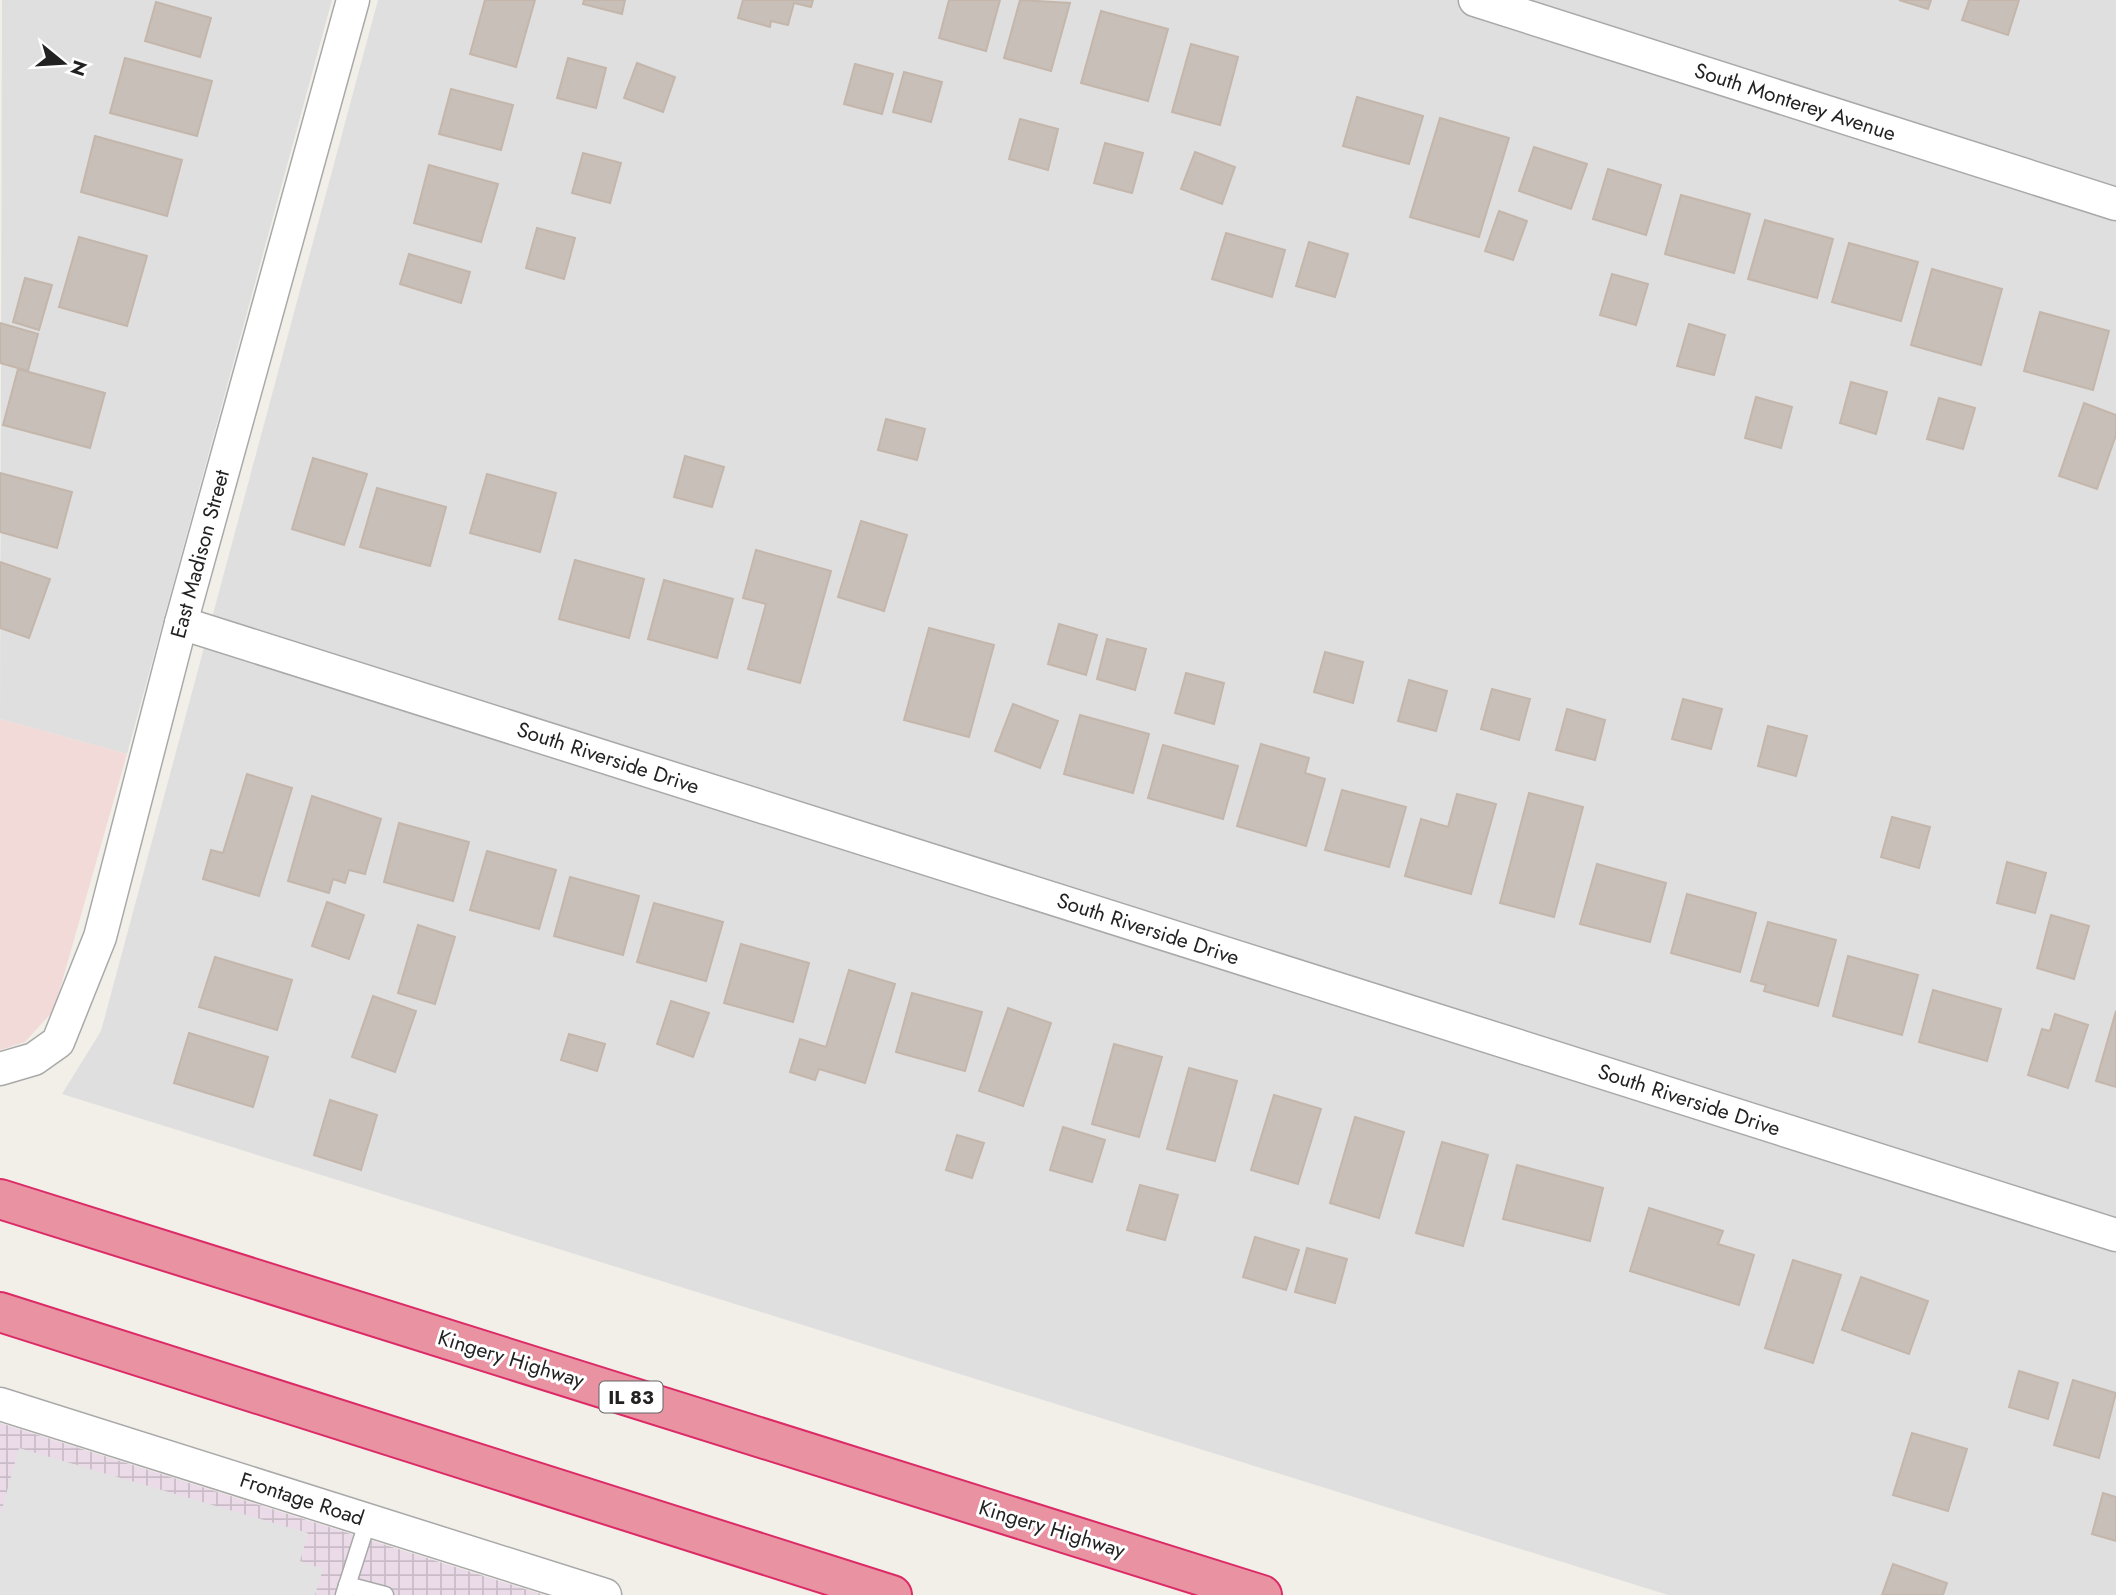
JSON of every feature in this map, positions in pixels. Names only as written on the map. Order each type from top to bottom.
[{"type":"highway","name":"Kingery Highway","points":[[0,1199],[1262,1595]]},
{"type":"highway","points":[[0,1312],[892,1595]]},
{"type":"street","name":"East Madison Street","points":[[0,1069],[34,1059],[58,1042],[100,937],[181,623],[353,0]]},
{"type":"street","name":"South Monterey Avenue","points":[[1475,0],[2116,204]]},
{"type":"street","name":"South Riverside Drive","points":[[181,623],[2116,1235]]},
{"type":"street","name":"Frontage Road","points":[[0,1404],[368,1520],[584,1592]]},
{"type":"lane","points":[[368,1520],[345,1590],[385,1595]]},
{"type":"shaded area","points":[[2,0],[332,0],[127,754],[0,719]]},
{"type":"shaded area","points":[[378,0],[2116,0],[2116,1595],[1668,1595],[62,1094],[101,1031]]},
{"type":"shaded area","points":[[0,719],[127,754],[54,1010],[25,1042],[0,1050]]},
{"type":"shaded area","points":[[0,1423],[544,1595],[0,1595]]},
{"type":"shaded area","points":[[19,1448],[308,1533],[300,1561],[323,1569],[315,1595],[0,1595],[0,1516]]},
{"type":"building","points":[[485,0],[535,0],[516,67],[470,54]]},
{"type":"building","points":[[584,0],[625,0],[622,14],[583,4]]},
{"type":"building","points":[[743,0],[813,0],[811,7],[794,3],[788,25],[771,21],[770,27],[738,18]]},
{"type":"building","points":[[949,0],[1000,0],[986,51],[939,38]]},
{"type":"building","points":[[1020,0],[1070,3],[1051,71],[1004,58]]},
{"type":"building","points":[[1899,0],[1931,0],[1928,9]]},
{"type":"building","points":[[1969,0],[2019,0],[2008,35],[1962,20]]},
{"type":"building","points":[[156,2],[211,18],[200,57],[145,41]]},
{"type":"building","points":[[1101,11],[1168,29],[1148,101],[1081,83]]},
{"type":"building","points":[[1191,44],[1238,57],[1220,125],[1172,112]]},
{"type":"building","points":[[125,58],[212,81],[197,136],[110,113]]},
{"type":"building","points":[[568,58],[606,68],[596,108],[557,98]]},
{"type":"building","points":[[637,63],[675,77],[663,112],[624,98]]},
{"type":"building","points":[[855,64],[893,74],[882,114],[844,104]]},
{"type":"building","points":[[904,72],[942,82],[931,122],[893,112]]},
{"type":"building","points":[[451,89],[513,105],[501,150],[439,134]]},
{"type":"building","points":[[1357,97],[1423,116],[1409,164],[1343,146]]},
{"type":"building","points":[[1440,118],[1509,138],[1479,237],[1410,217]]},
{"type":"building","points":[[1020,119],[1058,129],[1048,170],[1009,159]]},
{"type":"building","points":[[95,136],[182,160],[167,216],[81,192]]},
{"type":"building","points":[[1105,143],[1143,153],[1132,193],[1094,183]]},
{"type":"building","points":[[1534,147],[1587,164],[1571,209],[1519,191]]},
{"type":"building","points":[[1195,152],[1235,167],[1222,204],[1181,189]]},
{"type":"building","points":[[583,153],[621,163],[610,203],[572,193]]},
{"type":"building","points":[[429,165],[498,184],[481,242],[414,223]]},
{"type":"building","points":[[1608,169],[1661,185],[1646,235],[1593,219]]},
{"type":"building","points":[[1681,195],[1750,214],[1734,273],[1665,254]]},
{"type":"building","points":[[1499,211],[1527,221],[1513,260],[1485,251]]},
{"type":"building","points":[[1765,220],[1833,239],[1817,298],[1748,279]]},
{"type":"building","points":[[537,228],[575,238],[564,279],[526,268]]},
{"type":"building","points":[[1226,233],[1285,250],[1272,297],[1212,279]]},
{"type":"building","points":[[79,237],[147,256],[127,326],[59,307]]},
{"type":"building","points":[[1309,242],[1348,254],[1335,297],[1296,286]]},
{"type":"building","points":[[1849,243],[1918,262],[1901,321],[1832,302]]},
{"type":"building","points":[[409,254],[470,272],[461,303],[400,284]]},
{"type":"building","points":[[1932,269],[2002,289],[1981,365],[1911,345]]},
{"type":"building","points":[[1612,274],[1648,284],[1636,325],[1600,315]]},
{"type":"building","points":[[25,278],[52,285],[39,330],[13,322]]},
{"type":"building","points":[[2040,312],[2109,331],[2093,390],[2024,371]]},
{"type":"building","points":[[0,323],[38,334],[28,371],[0,363]]},
{"type":"building","points":[[1689,324],[1725,335],[1714,375],[1677,366]]},
{"type":"building","points":[[18,369],[105,393],[90,448],[3,425]]},
{"type":"building","points":[[1851,382],[1887,392],[1876,434],[1840,423]]},
{"type":"building","points":[[1756,397],[1792,407],[1781,448],[1745,438]]},
{"type":"building","points":[[1939,398],[1975,408],[1963,449],[1927,439]]},
{"type":"building","points":[[2084,403],[2116,415],[2116,435],[2097,489],[2059,476]]},
{"type":"building","points":[[886,419],[925,429],[917,460],[878,450]]},
{"type":"building","points":[[685,456],[724,467],[712,507],[674,497]]},
{"type":"building","points":[[313,458],[367,474],[344,545],[292,529]]},
{"type":"building","points":[[0,473],[72,492],[57,548],[0,532]]},
{"type":"building","points":[[487,474],[556,493],[540,552],[470,533]]},
{"type":"building","points":[[377,488],[446,507],[430,566],[360,547]]},
{"type":"building","points":[[861,521],[907,535],[884,611],[838,597]]},
{"type":"building","points":[[756,550],[831,571],[800,683],[748,669],[766,604],[743,598]]},
{"type":"building","points":[[575,560],[644,579],[629,638],[559,619]]},
{"type":"building","points":[[0,562],[50,579],[29,638],[0,628]]},
{"type":"building","points":[[664,580],[733,599],[717,658],[648,639]]},
{"type":"building","points":[[1059,624],[1097,635],[1086,675],[1048,664]]},
{"type":"building","points":[[929,628],[994,645],[969,737],[904,720]]},
{"type":"building","points":[[1107,639],[1146,649],[1135,690],[1097,679]]},
{"type":"building","points":[[1325,652],[1363,662],[1353,703],[1314,692]]},
{"type":"building","points":[[1186,673],[1224,683],[1214,724],[1175,713]]},
{"type":"building","points":[[1409,680],[1447,691],[1436,731],[1398,721]]},
{"type":"building","points":[[1492,689],[1530,699],[1519,740],[1481,729]]},
{"type":"building","points":[[1683,699],[1722,709],[1711,749],[1672,739]]},
{"type":"building","points":[[1013,704],[1058,721],[1040,768],[995,751]]},
{"type":"building","points":[[1567,709],[1605,720],[1595,760],[1556,750]]},
{"type":"building","points":[[1080,715],[1149,734],[1133,793],[1064,774]]},
{"type":"building","points":[[1768,726],[1807,736],[1796,776],[1758,766]]},
{"type":"building","points":[[1261,744],[1309,758],[1305,773],[1325,779],[1306,846],[1237,826]]},
{"type":"building","points":[[1163,745],[1238,766],[1223,819],[1148,798]]},
{"type":"building","points":[[247,774],[292,788],[259,896],[203,879],[211,850],[223,853]]},
{"type":"building","points":[[1342,790],[1406,807],[1389,867],[1325,850]]},
{"type":"building","points":[[1529,793],[1583,807],[1554,917],[1500,903]]},
{"type":"building","points":[[1457,794],[1496,804],[1471,894],[1405,876],[1421,819],[1448,827]]},
{"type":"building","points":[[312,796],[381,819],[365,874],[349,870],[345,883],[333,879],[329,893],[288,881]]},
{"type":"building","points":[[1892,817],[1930,827],[1919,868],[1881,857]]},
{"type":"building","points":[[399,823],[469,842],[453,901],[384,882]]},
{"type":"building","points":[[487,851],[556,870],[539,929],[470,910]]},
{"type":"building","points":[[2007,862],[2046,873],[2035,913],[1997,903]]},
{"type":"building","points":[[1597,864],[1666,883],[1650,942],[1580,924]]},
{"type":"building","points":[[570,877],[639,896],[623,955],[554,936]]},
{"type":"building","points":[[1687,894],[1756,913],[1740,972],[1671,953]]},
{"type":"building","points":[[327,902],[364,915],[349,959],[312,946]]},
{"type":"building","points":[[654,903],[723,922],[706,981],[637,962]]},
{"type":"building","points":[[2051,915],[2089,926],[2074,979],[2037,968]]},
{"type":"building","points":[[1768,922],[1836,940],[1818,1006],[1764,991],[1766,985],[1751,981]]},
{"type":"building","points":[[418,925],[455,937],[435,1004],[398,993]]},
{"type":"building","points":[[741,944],[809,963],[793,1022],[724,1003]]},
{"type":"building","points":[[1848,956],[1918,975],[1902,1035],[1833,1016]]},
{"type":"building","points":[[215,957],[292,980],[277,1030],[199,1007]]},
{"type":"building","points":[[849,970],[895,984],[865,1083],[819,1069],[815,1080],[790,1072],[800,1039],[826,1047]]},
{"type":"building","points":[[1933,990],[2001,1009],[1987,1061],[1919,1042]]},
{"type":"building","points":[[912,993],[982,1012],[965,1071],[896,1052]]},
{"type":"building","points":[[373,996],[416,1011],[395,1072],[352,1057]]},
{"type":"building","points":[[671,1001],[709,1013],[693,1057],[657,1044]]},
{"type":"building","points":[[1008,1008],[1051,1023],[1023,1106],[979,1091]]},
{"type":"building","points":[[2116,1011],[2116,1087],[2096,1081]]},
{"type":"building","points":[[2055,1014],[2088,1025],[2068,1088],[2028,1075],[2042,1029],[2050,1031]]},
{"type":"building","points":[[189,1033],[268,1057],[253,1107],[174,1083]]},
{"type":"building","points":[[569,1034],[605,1044],[597,1071],[561,1060]]},
{"type":"building","points":[[1114,1044],[1162,1057],[1139,1137],[1092,1124]]},
{"type":"building","points":[[1189,1068],[1237,1081],[1215,1161],[1167,1149]]},
{"type":"building","points":[[1274,1095],[1321,1109],[1298,1184],[1251,1170]]},
{"type":"building","points":[[330,1100],[377,1115],[361,1170],[314,1155]]},
{"type":"building","points":[[1355,1117],[1404,1132],[1379,1218],[1330,1203]]},
{"type":"building","points":[[1063,1127],[1105,1140],[1092,1182],[1050,1170]]},
{"type":"building","points":[[957,1135],[984,1143],[972,1178],[946,1170]]},
{"type":"building","points":[[1442,1142],[1488,1155],[1463,1246],[1416,1233]]},
{"type":"building","points":[[1517,1165],[1603,1188],[1590,1241],[1503,1219]]},
{"type":"building","points":[[1140,1185],[1178,1195],[1165,1240],[1127,1230]]},
{"type":"building","points":[[1649,1208],[1723,1231],[1718,1244],[1754,1255],[1739,1305],[1630,1271]]},
{"type":"building","points":[[1255,1237],[1299,1250],[1286,1290],[1243,1277]]},
{"type":"building","points":[[1307,1248],[1347,1259],[1335,1303],[1295,1292]]},
{"type":"building","points":[[1793,1260],[1841,1275],[1813,1363],[1765,1348]]},
{"type":"building","points":[[1861,1277],[1928,1301],[1909,1354],[1842,1330]]},
{"type":"building","points":[[2019,1371],[2058,1383],[2048,1419],[2009,1407]]},
{"type":"building","points":[[2073,1380],[2116,1393],[2099,1458],[2054,1445]]},
{"type":"building","points":[[1912,1433],[1967,1449],[1948,1511],[1893,1495]]},
{"type":"building","points":[[2103,1493],[2116,1497],[2116,1541],[2092,1534]]},
{"type":"building","points":[[1893,1564],[1947,1583],[1943,1595],[1882,1595]]}]
